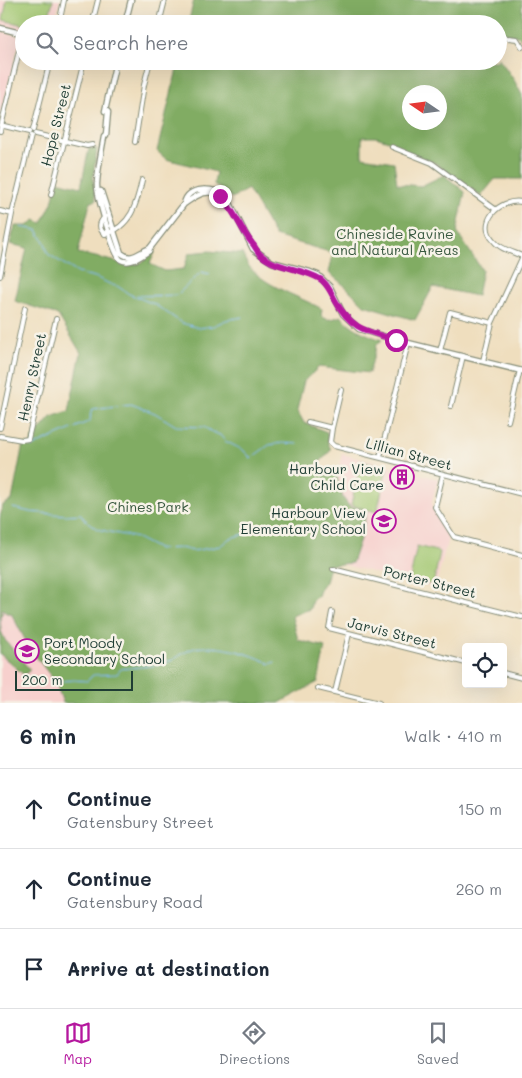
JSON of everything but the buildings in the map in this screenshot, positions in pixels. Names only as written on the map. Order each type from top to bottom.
[{"type":"street","points":[[61,15],[64,0]]},
{"type":"street","points":[[94,15],[98,0]]},
{"type":"street","points":[[127,15],[131,0]]},
{"type":"street","points":[[161,15],[165,0]]},
{"type":"street","points":[[0,28],[15,32]]},
{"type":"street","points":[[507,38],[517,39],[522,47]]},
{"type":"street","points":[[0,131],[15,70]]},
{"type":"street","points":[[0,276],[12,214],[48,70]]},
{"type":"street","name":"Hope Street","points":[[51,195],[82,70]]},
{"type":"street","points":[[114,70],[106,101],[108,121],[99,161],[97,184],[98,196],[105,217],[118,248],[124,256],[134,256],[150,248],[190,195],[200,190],[208,189],[224,194],[230,201],[255,249],[272,262],[314,273],[330,288],[343,314],[355,326],[368,332],[408,343],[521,370],[508,421]]},
{"type":"street","points":[[135,142],[148,70]]},
{"type":"street","points":[[1,125],[87,146],[92,145]]},
{"type":"street","points":[[392,147],[432,163],[495,209]]},
{"type":"street","points":[[98,180],[111,231]]},
{"type":"street","points":[[111,231],[124,224],[133,213],[142,180]]},
{"type":"street","points":[[483,361],[492,322],[522,257],[499,246],[491,238],[489,225],[495,209],[508,202],[522,202]]},
{"type":"street","points":[[0,211],[12,214]]},
{"type":"street","points":[[0,428],[25,308]]},
{"type":"street","points":[[440,350],[450,312],[492,322]]},
{"type":"street","name":"Henry Street","points":[[0,436],[22,440],[28,439],[56,319]]},
{"type":"street","points":[[380,458],[408,343]]},
{"type":"street","points":[[451,406],[463,356]]},
{"type":"street","points":[[308,422],[332,428],[341,390]]},
{"type":"street","name":"Lillian Street","points":[[332,428],[330,442],[334,446],[522,494]]},
{"type":"street","points":[[443,474],[435,507],[454,536],[522,555]]},
{"type":"street","name":"Porter Street","points":[[333,569],[522,617]]},
{"type":"street","name":"Jarvis Street","points":[[332,612],[329,628],[462,662]]},
{"type":"street","points":[[335,692],[349,634]]},
{"type":"street","points":[[507,674],[522,678]]},
{"type":"street","points":[[318,688],[379,703]]},
{"type":"shaded area","points":[[0,0],[60,0],[56,15],[15,15],[15,28],[0,25]]},
{"type":"shaded area","points":[[0,31],[15,35],[15,59],[0,118]]},
{"type":"shaded area","name":"Harbour View Elementary School","points":[[342,454],[438,479],[432,508],[449,535],[435,588],[321,559]]},
{"type":"shaded area","name":"Port Moody Secondary School","points":[[10,553],[76,703],[0,703],[0,598]]},
{"type":"green space","points":[[7,0],[53,0],[49,15],[15,15],[15,23],[3,20]]},
{"type":"green space","points":[[194,0],[522,0],[522,40],[518,36],[507,34],[507,15],[190,15]]},
{"type":"green space","name":"Chineside Ravine and Natural Areas","points":[[177,70],[507,70],[522,95],[522,179],[495,179],[481,196],[435,163],[401,149],[395,143],[376,137],[362,137],[362,157],[394,162],[397,184],[421,186],[444,175],[465,192],[457,232],[482,270],[477,296],[433,287],[415,320],[364,305],[329,273],[333,253],[275,236],[248,189],[232,198],[214,184],[216,172],[166,159],[157,151]]},
{"type":"green space","name":"Chines Park","points":[[89,148],[97,149],[93,177],[96,200],[90,203],[78,253],[130,265],[141,263],[154,251],[150,264],[165,271],[184,269],[189,253],[209,251],[243,254],[247,264],[255,273],[276,287],[322,309],[321,315],[325,319],[341,316],[360,331],[382,340],[377,344],[369,373],[319,367],[304,381],[297,410],[304,423],[327,432],[331,450],[320,462],[313,466],[317,474],[329,476],[336,474],[343,498],[350,507],[367,510],[352,563],[330,565],[326,582],[321,586],[318,596],[312,600],[310,609],[292,617],[298,640],[325,647],[318,682],[279,703],[63,703],[56,683],[30,649],[11,613],[6,613],[3,609],[1,610],[3,613],[0,616],[0,518],[3,505],[12,500],[23,444],[31,445],[32,439],[51,417],[69,411],[81,353],[58,315],[15,301],[27,248],[10,244],[15,226],[27,226],[35,220],[42,223],[52,203],[57,181],[81,187]]},
{"type":"green space","points":[[361,461],[387,468],[377,512],[351,505]]},
{"type":"green space","points":[[417,546],[440,552],[433,585],[410,579]]},
{"type":"green space","points":[[0,616],[1,631],[5,640],[30,670],[24,675],[0,654]]},
{"type":"waterway","points":[[21,227],[37,230],[45,243],[48,254],[78,273],[95,277],[117,286],[129,294],[154,304],[182,323],[199,328],[243,317]]},
{"type":"waterway","points":[[137,296],[177,295],[201,272],[210,274]]},
{"type":"waterway","points":[[31,447],[90,421],[93,409],[131,404],[155,413],[176,426],[204,427],[243,450],[251,458],[269,445],[282,443],[298,444]]},
{"type":"waterway","points":[[13,508],[30,512],[66,515],[81,514],[84,519],[97,529],[137,538],[158,549],[181,548],[193,551],[220,546],[230,538],[245,534]]},
{"type":"waterway","points":[[64,681],[87,681],[93,675],[117,674],[121,669],[163,664],[191,649],[204,647],[234,650],[254,656],[270,664],[275,662]]},
{"type":"place","name":"Harbour View Child Care","points":[[402,477]]},
{"type":"place","name":"Harbour View Elementary School","points":[[384,521]]},
{"type":"place","name":"Port Moody Secondary School","points":[[27,651]]},
{"type":"route","points":[[220,196],[231,206],[250,241],[261,255],[278,265],[307,272],[319,278],[330,290],[343,314],[351,323],[368,332],[396,340]]}]
